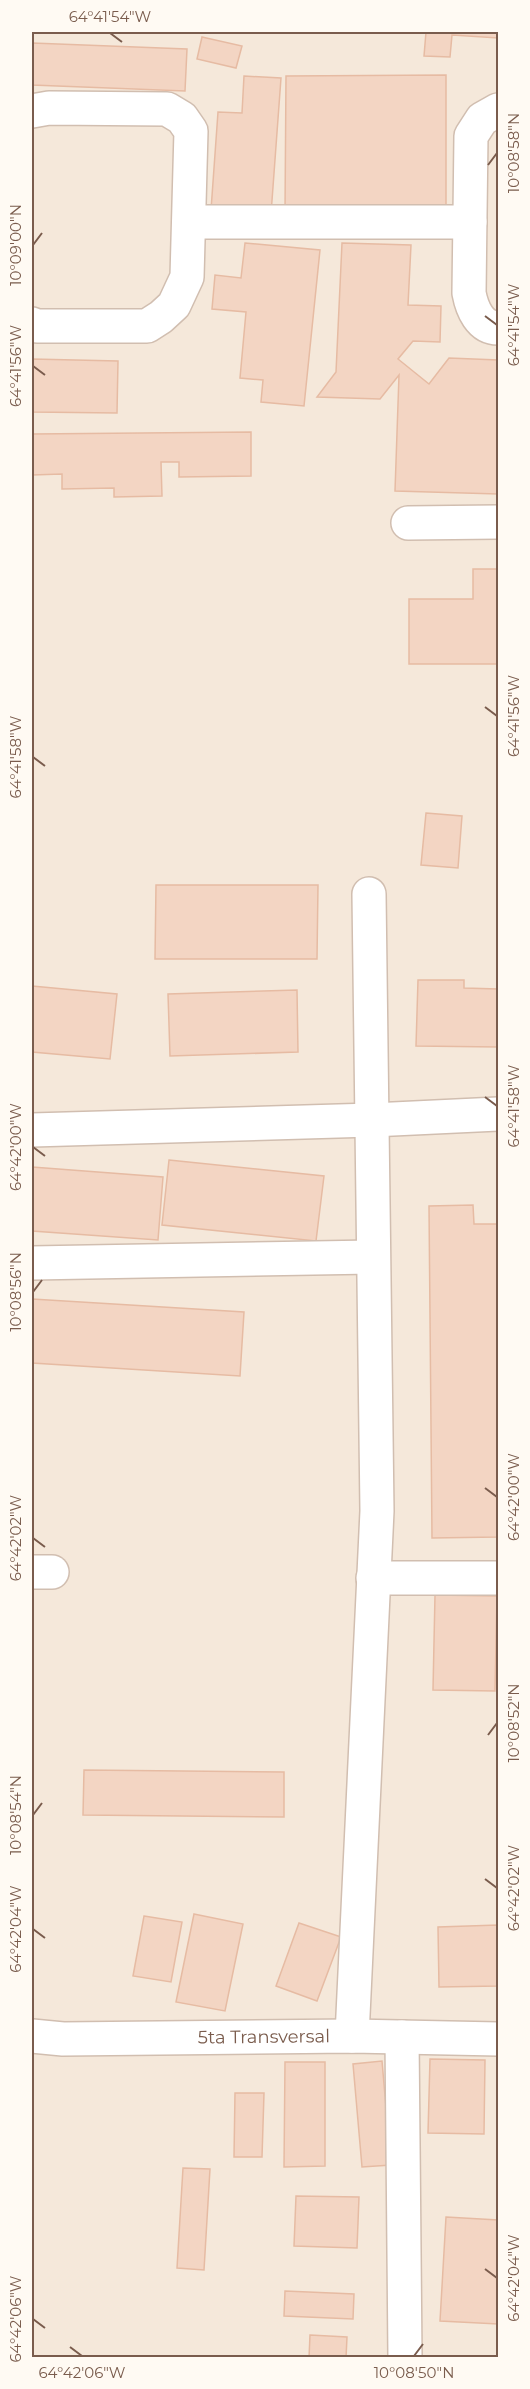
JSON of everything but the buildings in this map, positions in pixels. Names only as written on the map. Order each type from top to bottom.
[{"type":"street","points":[[32,111],[49,108],[167,109],[182,117],[191,131],[187,277],[178,298],[161,317],[147,326],[37,326],[32,324]]},
{"type":"street","points":[[498,110],[482,119],[471,136],[469,293],[471,304],[483,323],[491,328],[498,328]]},
{"type":"street","points":[[189,222],[470,222]]},
{"type":"street","points":[[408,523],[498,522]]},
{"type":"street","points":[[352,2036],[377,1511],[369,894]]},
{"type":"street","points":[[32,1130],[498,1114]]},
{"type":"street","points":[[32,1263],[373,1257]]},
{"type":"street","points":[[373,1578],[498,1578]]},
{"type":"street","name":"5ta Transversal","points":[[32,2036],[63,2039],[352,2036],[498,2039]]},
{"type":"street","points":[[402,2037],[405,2358]]},
{"type":"shaded area","points":[[32,32],[498,32],[498,2357],[32,2358]]}]
